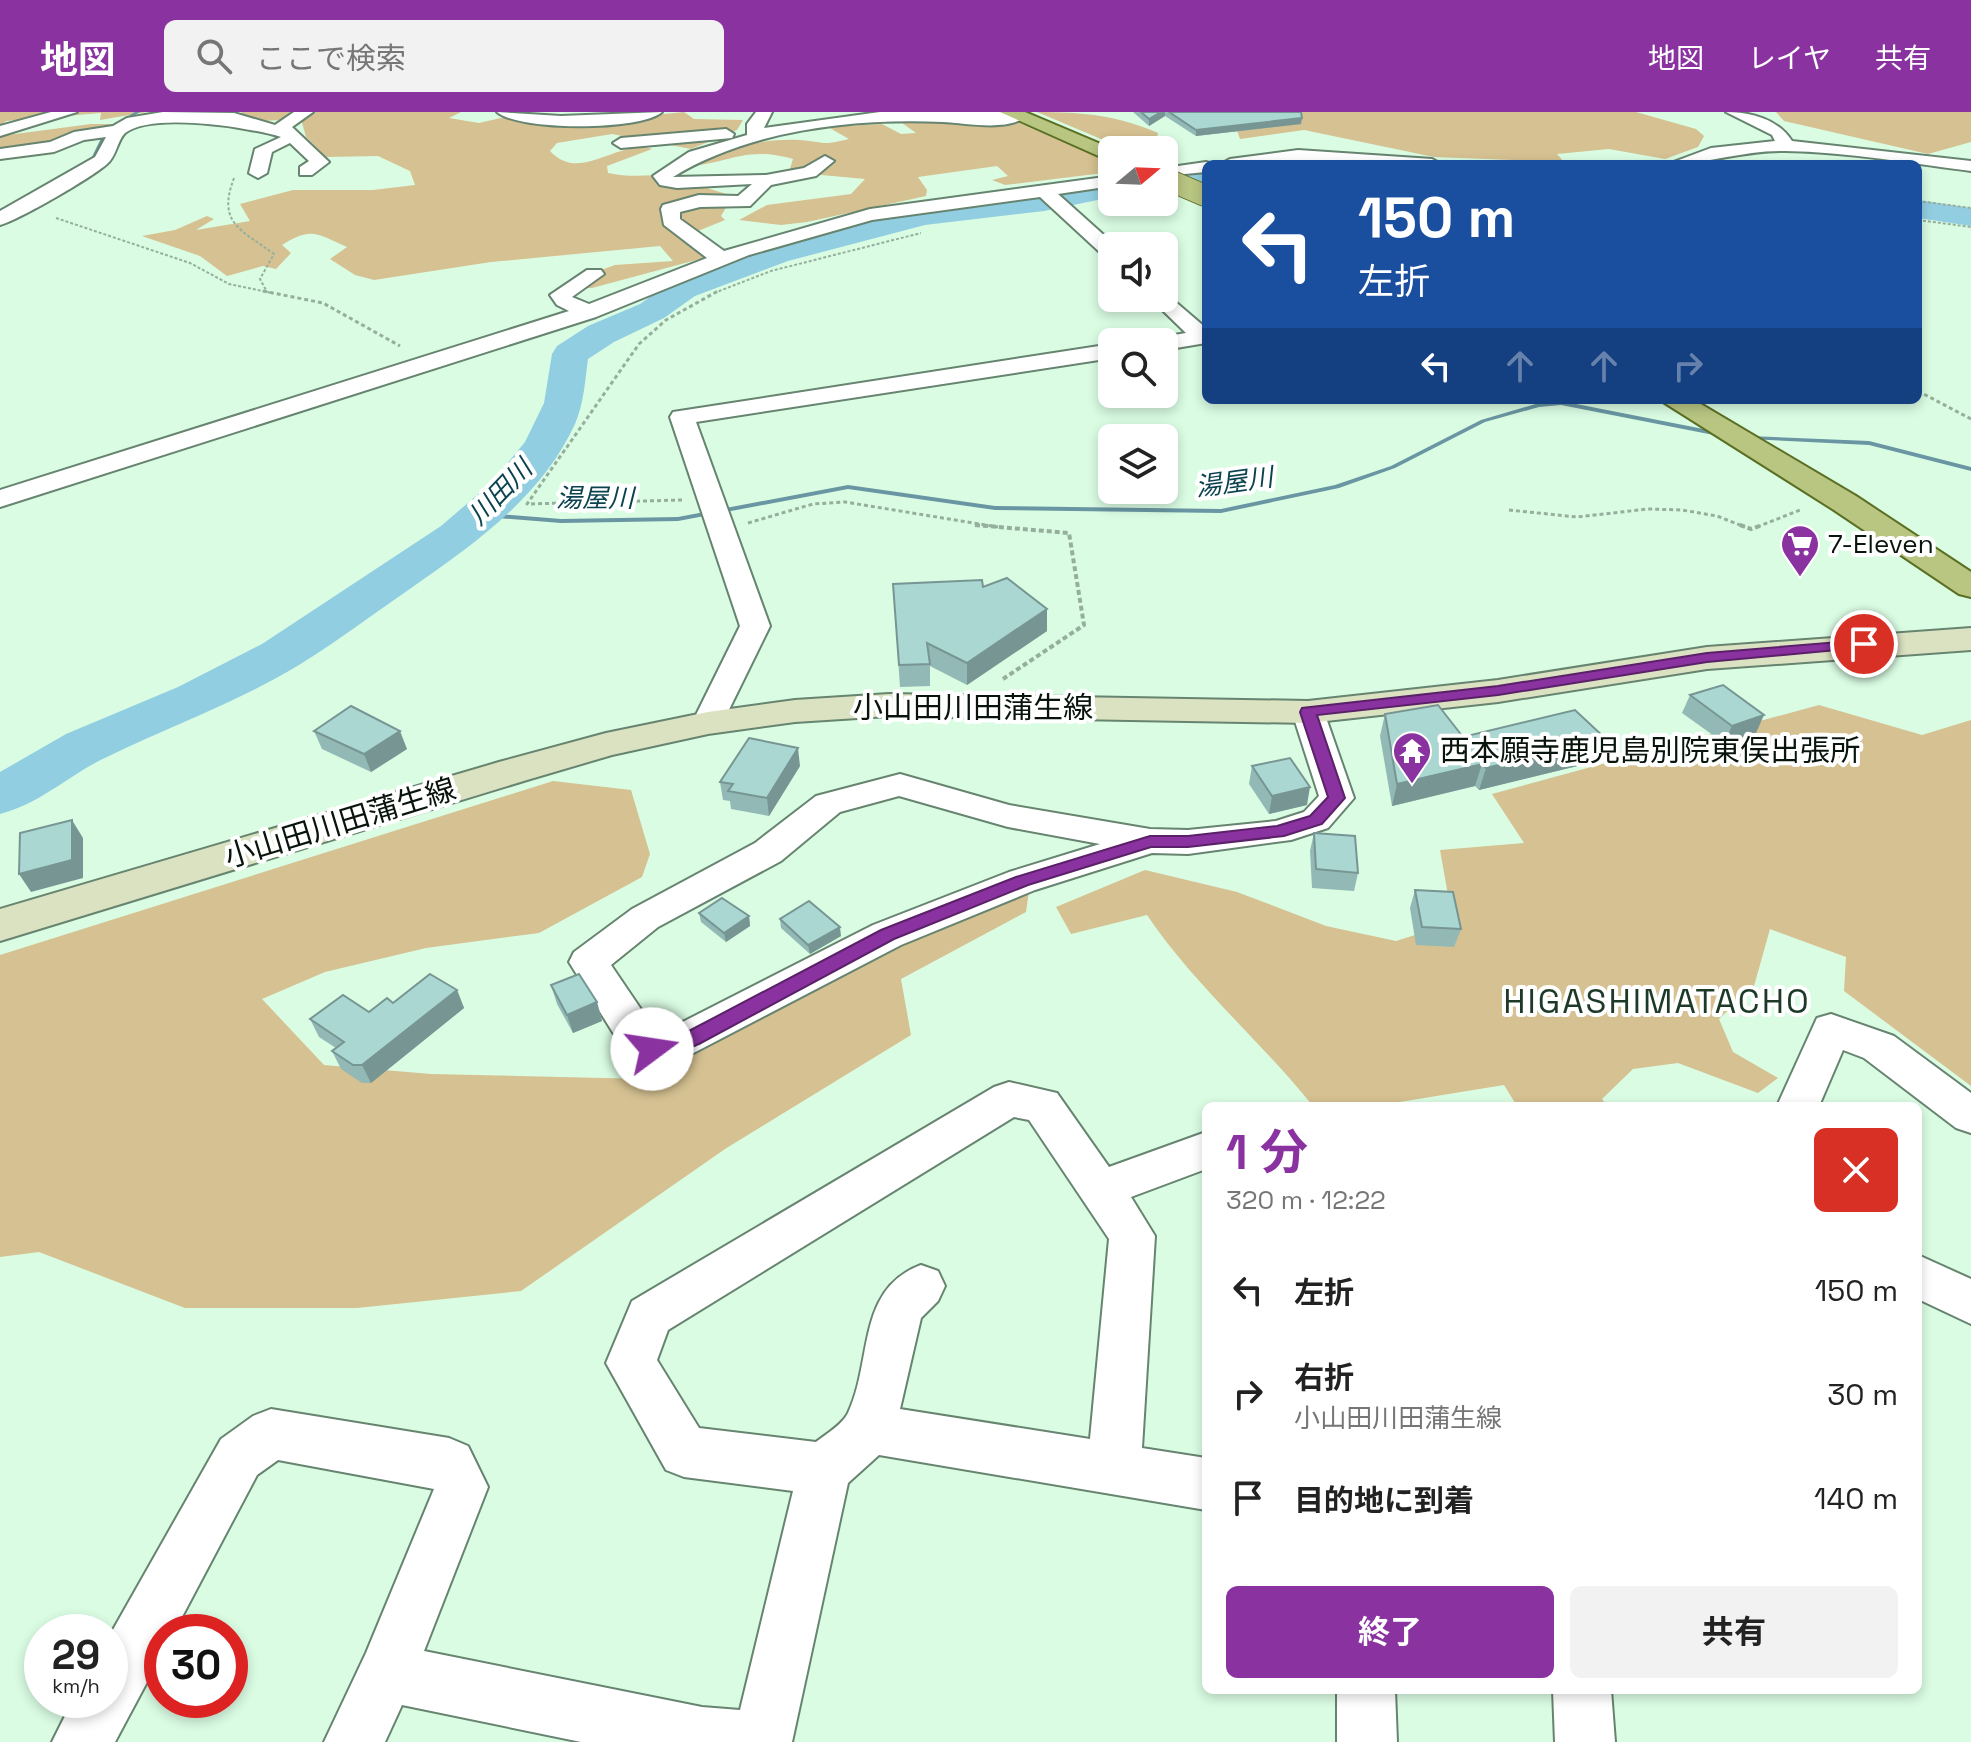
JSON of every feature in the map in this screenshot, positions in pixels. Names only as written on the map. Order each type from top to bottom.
[{"type":"main road","points":[[1014,114],[1098,150]]},
{"type":"main road","points":[[1178,181],[1202,194]]},
{"type":"main road","points":[[1681,404],[1845,503],[1971,587]]},
{"type":"main road","name":"小山田川田蒲生線","points":[[0,925],[526,767],[708,723],[811,710],[889,705],[1308,712],[1498,691],[1707,658],[1971,639]]},
{"type":"street","points":[[0,131],[69,112]]},
{"type":"street","points":[[283,140],[284,123],[305,112]]},
{"type":"street","points":[[552,122],[573,112]]},
{"type":"street","points":[[497,114],[552,122],[654,112]]},
{"type":"street","points":[[757,132],[755,124],[764,112]]},
{"type":"street","points":[[1734,112],[1778,132],[1786,145]]},
{"type":"street","points":[[621,143],[757,132],[893,115],[1014,114]]},
{"type":"street","points":[[0,154],[54,147],[80,136],[118,130],[150,118],[245,118],[283,140],[315,169]]},
{"type":"street","points":[[9,214],[102,160],[118,130]]},
{"type":"street","points":[[757,132],[744,144],[695,156],[662,176],[666,181],[693,184],[740,179],[763,181],[810,172],[825,161]]},
{"type":"street","points":[[258,173],[264,149],[283,140]]},
{"type":"street","points":[[1687,160],[1716,149],[1786,145],[1918,160]]},
{"type":"street","points":[[1260,160],[1298,155],[1372,160]]},
{"type":"street","points":[[1922,160],[1971,166]]},
{"type":"street","points":[[693,184],[699,175],[731,167]]},
{"type":"street","points":[[1178,173],[1202,168]]},
{"type":"street","points":[[735,204],[743,202],[763,181]]},
{"type":"street","points":[[0,499],[433,363],[588,312],[722,259],[870,215],[1098,183]]},
{"type":"street","points":[[1044,191],[1098,240]]},
{"type":"street","points":[[722,259],[671,221],[670,209],[699,201],[770,206]]},
{"type":"street","points":[[588,312],[564,301],[560,295],[594,274]]},
{"type":"street","points":[[1176,312],[1202,336]]},
{"type":"street","points":[[1178,341],[1202,337]]},
{"type":"street","points":[[708,723],[755,626],[682,417],[1098,353]]},
{"type":"street","points":[[1150,841],[1022,881],[887,935],[667,1048],[652,1049],[640,1041],[588,962],[645,918],[768,852],[828,804],[900,785],[1008,816],[1150,841],[1188,842],[1278,832],[1316,820],[1337,798],[1308,712]]},
{"type":"street","points":[[1800,1102],[1831,1029],[1879,1047],[1971,1116]]},
{"type":"street","points":[[825,1469],[684,1452],[631,1363],[649,1316],[1009,1099],[1042,1105],[1132,1236],[1114,1467]]},
{"type":"street","points":[[1100,1189],[1202,1151]]},
{"type":"street","points":[[1922,1278],[1971,1302]]},
{"type":"street","points":[[387,1673],[730,1741],[825,1469],[870,1429],[899,1307],[921,1286]]},
{"type":"street","points":[[870,1429],[1202,1483]]},
{"type":"street","points":[[128,1659],[239,1457],[271,1434],[449,1464],[461,1487],[387,1673],[354,1742]]},
{"type":"street","points":[[1366,1694],[1367,1742]]},
{"type":"street","points":[[1582,1694],[1585,1742]]},
{"type":"street","points":[[82,1742],[96,1718]]},
{"type":"path","points":[[245,118],[242,162],[226,195],[229,215],[235,224],[274,254],[260,279],[267,292]]},
{"type":"path","points":[[1922,202],[1971,208]]},
{"type":"path","points":[[9,214],[90,227],[190,263],[229,284],[323,303],[433,363]]},
{"type":"path","points":[[1922,221],[1971,227]]},
{"type":"path","points":[[711,499],[527,504],[639,344],[660,320],[754,276],[921,233]]},
{"type":"path","points":[[1922,393],[1971,419]]},
{"type":"path","points":[[721,530],[813,504],[845,502],[967,524],[1069,533],[1084,625],[993,685],[980,706]]},
{"type":"path","points":[[1509,510],[1577,517],[1648,509],[1682,510],[1717,516],[1751,529],[1797,510],[1845,503]]},
{"type":"shaded area","points":[[0,112],[147,112],[100,120],[101,113],[6,121],[0,126]]},
{"type":"shaded area","points":[[242,112],[461,112],[449,118],[479,123],[505,117],[614,119],[684,112],[694,119],[743,120],[737,130],[691,149],[612,134],[557,143],[550,151],[562,160],[574,163],[625,150],[652,149],[607,166],[608,173],[698,177],[700,186],[733,196],[721,216],[725,220],[698,231],[707,244],[726,252],[592,288],[564,289],[582,277],[615,265],[673,261],[660,246],[491,262],[374,280],[355,275],[330,259],[347,247],[308,234],[282,245],[291,253],[276,269],[263,266],[227,276],[200,256],[142,236],[175,230],[207,216],[214,219],[196,230],[250,221],[240,204],[293,190],[373,190],[415,185],[410,171],[378,156],[326,157],[306,137],[301,119],[262,121],[238,115]]},
{"type":"shaded area","points":[[910,112],[994,112],[1098,157],[1098,174],[1005,185],[992,180],[1008,176],[997,166],[918,177],[927,190],[926,196],[781,225],[739,220],[767,205],[851,194],[865,179],[789,172],[793,159],[775,155],[747,155],[678,166],[738,147],[769,141],[828,143],[849,139],[828,127],[882,124],[901,134],[916,133],[902,123],[884,121]]},
{"type":"shaded area","points":[[1037,112],[1114,118],[1158,133],[1157,136],[1098,138]]},
{"type":"shaded area","points":[[1285,112],[1636,112],[1696,129],[1704,136],[1698,147],[1665,159],[1609,149],[1557,154],[1562,160],[1512,160],[1434,157],[1304,130],[1240,139],[1233,119]]},
{"type":"shaded area","points":[[1776,112],[1971,112],[1971,142],[1928,154],[1784,121]]},
{"type":"shaded area","points":[[91,124],[124,124],[71,145],[0,156],[0,136]]},
{"type":"shaded area","points":[[1819,705],[1922,735],[1971,720],[1971,1086],[1844,991],[1846,957],[1770,929],[1754,986],[1719,1019],[1733,1052],[1778,1078],[1758,1093],[1678,1063],[1633,1069],[1602,1099],[1604,1102],[1515,1102],[1504,1085],[1400,1102],[1310,1102],[1185,965],[1147,915],[1071,934],[1056,907],[1145,870],[1237,892],[1326,926],[1396,941],[1453,923],[1440,850],[1524,843],[1492,794]]},
{"type":"shaded area","points":[[553,781],[631,790],[650,854],[642,877],[539,933],[426,948],[325,972],[262,999],[324,1065],[431,1074],[647,1079],[878,946],[1029,891],[1026,912],[901,979],[911,1035],[725,1149],[521,1291],[357,1308],[185,1308],[39,1252],[0,1257],[0,955]]},
{"type":"building","points":[[1141,112],[1161,112],[1149,119]]},
{"type":"building","points":[[1169,112],[1301,112],[1302,118],[1196,130]]},
{"type":"building","points":[[1007,578],[1047,609],[967,663],[927,643],[930,664],[899,665],[893,584],[982,580],[983,587]]},
{"type":"building","points":[[1723,685],[1764,715],[1732,726],[1690,695]]},
{"type":"building","points":[[1438,705],[1463,737],[1575,710],[1606,739],[1486,768],[1482,764],[1397,784],[1385,714]]},
{"type":"building","points":[[351,706],[400,731],[364,754],[314,731]]},
{"type":"building","points":[[749,738],[798,748],[767,798],[728,791],[733,784],[720,782]]},
{"type":"building","points":[[1290,758],[1310,787],[1272,796],[1252,766]]},
{"type":"building","points":[[72,820],[72,860],[19,874],[20,833]]},
{"type":"building","points":[[1314,833],[1355,836],[1358,873],[1316,869]]},
{"type":"building","points":[[1415,890],[1453,892],[1461,929],[1422,927]]},
{"type":"building","points":[[722,898],[749,916],[724,933],[699,913]]},
{"type":"building","points":[[809,901],[840,927],[808,945],[780,919]]},
{"type":"building","points":[[430,974],[457,990],[362,1065],[353,1065],[332,1051],[344,1042],[310,1019],[343,995],[369,1012],[387,998],[393,1003]]},
{"type":"building","points":[[579,974],[597,1002],[567,1015],[551,985]]},
{"type":"waterway","points":[[115,125],[138,112]]},
{"type":"waterway","points":[[86,164],[93,160],[106,133]]},
{"type":"waterway","name":"川田川","points":[[1178,181],[1202,178]]},
{"type":"waterway","name":"川田川","points":[[0,796],[85,746],[196,698],[280,655],[457,536],[490,508],[533,460],[563,403],[570,354],[601,334],[652,311],[683,289],[777,254],[924,216],[1044,202],[1098,191]]},
{"type":"waterway","name":"川田川","points":[[1922,210],[1971,217]]},
{"type":"waterway","name":"湯屋川","points":[[484,515],[561,521],[678,519],[848,487],[995,508],[1221,511],[1337,487],[1393,467],[1483,421],[1550,404]]},
{"type":"waterway","name":"湯屋川","points":[[1566,404],[1729,436]]},
{"type":"waterway","name":"湯屋川","points":[[1749,438],[1869,443],[1971,469]]},
{"type":"place","name":"7-Eleven","points":[[1800,578]]},
{"type":"place","name":"西本願寺鹿児島別院東俣出張所","points":[[1412,785]]},
{"type":"district","name":"HIGASHIMATACHO","points":[[1657,1001]]},
{"type":"route","points":[[652,1049],[667,1048],[692,1039],[887,935],[1022,881],[1150,841],[1188,842],[1278,832],[1316,820],[1337,798],[1308,712],[1498,691],[1707,658],[1864,644]]}]
